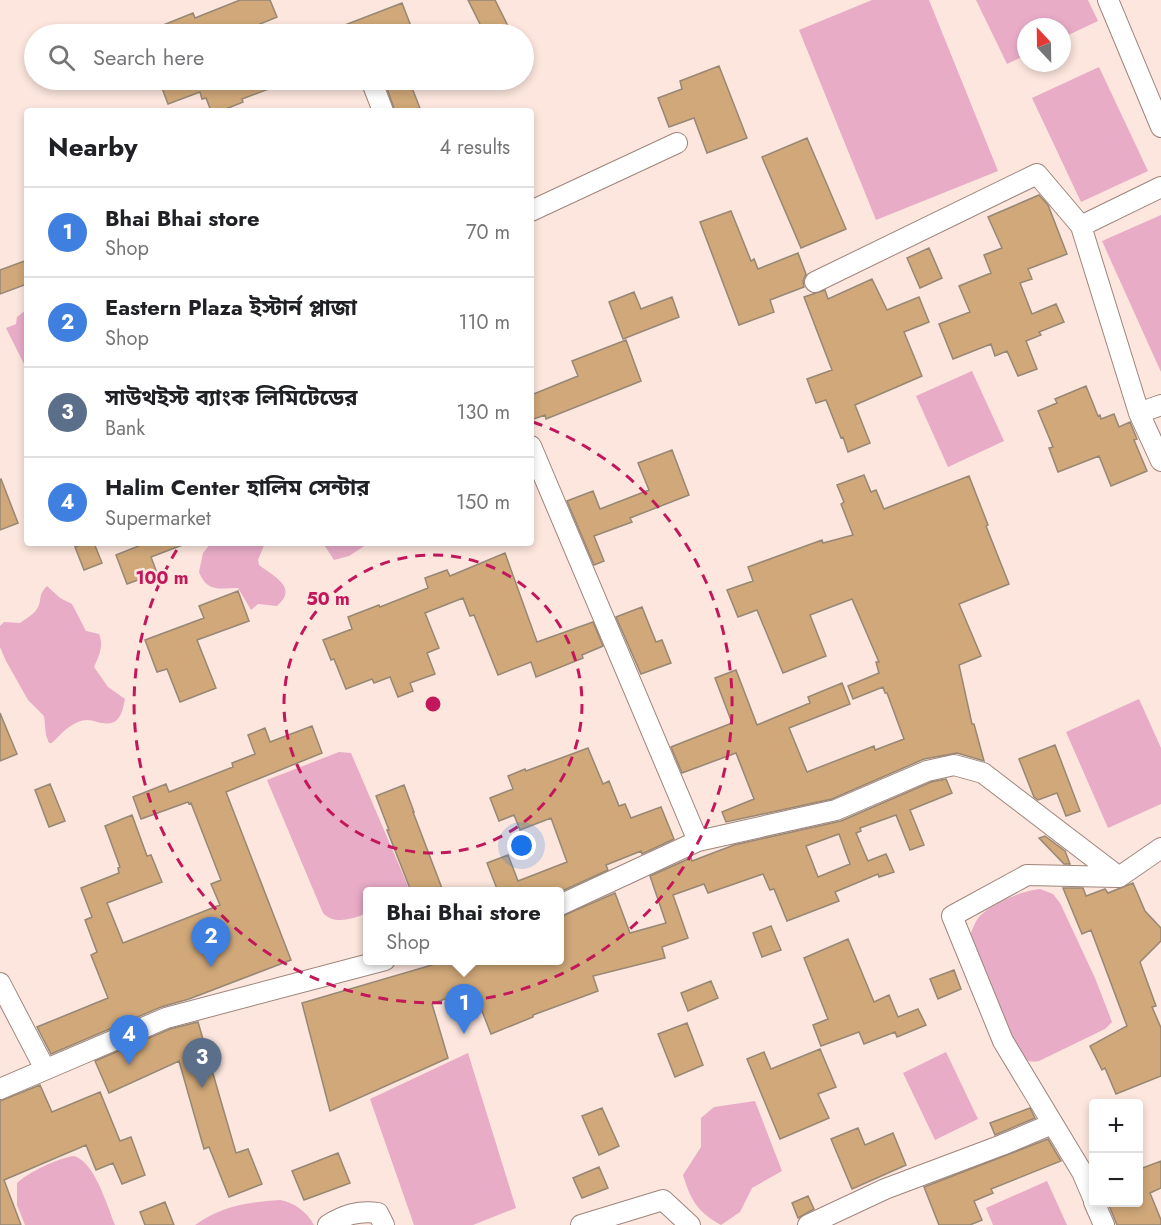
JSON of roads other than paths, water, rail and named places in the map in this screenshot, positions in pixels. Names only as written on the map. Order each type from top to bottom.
[{"type":"street","points":[[1108,0],[1161,127]]},
{"type":"street","points":[[375,90],[382,108]]},
{"type":"street","points":[[534,211],[678,143]]},
{"type":"street","points":[[815,282],[1037,174],[1081,226],[1139,413],[1161,461]]},
{"type":"street","points":[[1081,226],[1161,188]]},
{"type":"street","points":[[1139,413],[1161,405]]},
{"type":"street","points":[[534,453],[698,841]]},
{"type":"street","points":[[564,902],[698,841],[836,810],[927,771],[954,765],[983,773],[1119,877]]},
{"type":"street","points":[[1089,1190],[1082,1172],[1003,1041],[952,916],[1028,875],[1119,877],[1161,848]]},
{"type":"street","points":[[0,1089],[166,1018],[365,965]]},
{"type":"street","points":[[0,983],[45,1070]]},
{"type":"street","points":[[808,1225],[885,1189],[1052,1124]]},
{"type":"street","points":[[581,1225],[663,1200],[690,1225]]},
{"type":"street","points":[[1096,1207],[1104,1225]]},
{"type":"street","points":[[328,1225],[342,1216],[365,1211],[378,1213],[384,1225]]},
{"type":"place","name":"Eastern Plaza ইস্টার্ন প্লাজা","points":[[211,967]]},
{"type":"place","name":"Bhai Bhai store","points":[[464,1034]]},
{"type":"place","name":"Halim Center হালিম সেন্টার","points":[[129,1065]]},
{"type":"place","name":"সাউথইস্ট ব্যাংক লিমিটেডের","points":[[202,1088]]}]
